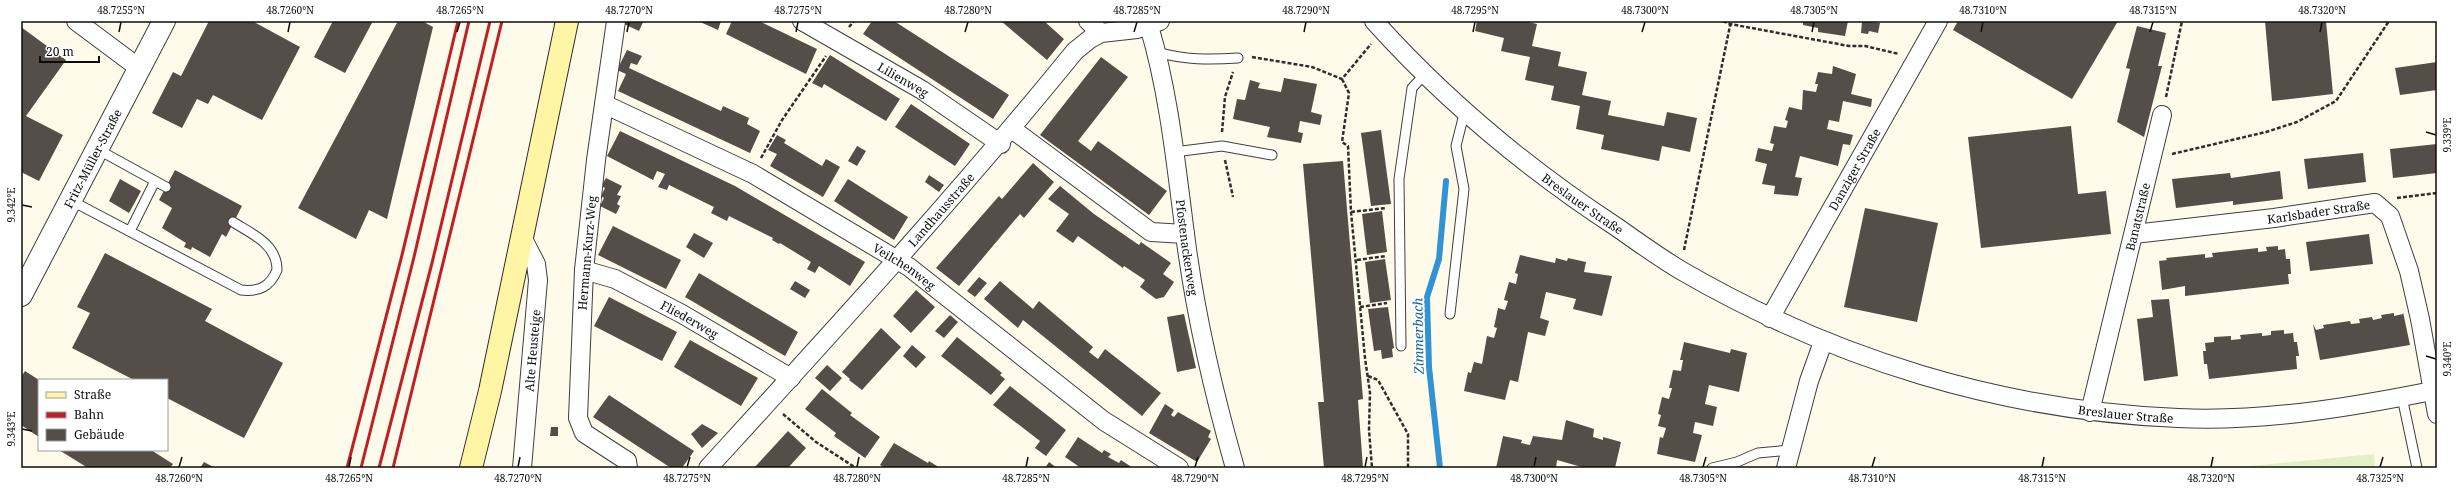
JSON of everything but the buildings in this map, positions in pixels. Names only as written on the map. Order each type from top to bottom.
[{"type":"main road","points":[[471,468],[490,391],[567,21]]},
{"type":"street","points":[[76,21],[139,68]]},
{"type":"street","name":"Fritz-Müller-Straße","points":[[21,295],[164,21]]},
{"type":"street","name":"Hermann-Kurz-Weg","points":[[616,21],[604,104],[584,270],[577,397],[579,426],[584,433],[631,466]]},
{"type":"street","name":"Lilienweg","points":[[802,21],[922,90],[1001,144]]},
{"type":"street","name":"Danziger Straße","points":[[1770,318],[1938,21]]},
{"type":"street","points":[[1099,25],[1155,23]]},
{"type":"street","name":"Pfostenackerweg","points":[[1155,23],[1157,52],[1174,152],[1193,290],[1210,373],[1235,468]]},
{"type":"street","name":"Landhausstraße","points":[[708,468],[898,260],[1001,144],[1075,51],[1090,38],[1099,25]]},
{"type":"street","name":"Breslauer Straße","points":[[1378,25],[1426,73],[1497,139],[1576,201],[1679,270],[1770,318],[1823,342],[1907,372],[2036,404],[2090,412],[2178,418],[2250,417],[2402,397],[2435,391]]},
{"type":"street","name":"Veilchenweg","points":[[604,104],[753,174],[898,260],[1104,421],[1180,468]]},
{"type":"street","name":"Banatstraße","points":[[2090,412],[2134,234],[2150,159],[2162,115]]},
{"type":"street","points":[[1012,129],[1151,232],[1185,234]]},
{"type":"street","name":"Karlsbader Straße","points":[[2134,234],[2274,218],[2375,203],[2390,216],[2409,271],[2435,391],[2437,414]]},
{"type":"street","name":"Alte Heusteige","points":[[522,237],[536,264],[538,280],[522,468]]},
{"type":"street","name":"Fliederweg","points":[[584,270],[622,282],[682,314],[790,378]]},
{"type":"street","points":[[1786,468],[1808,381],[1823,342]]},
{"type":"lane","points":[[1157,52],[1173,57],[1205,60],[1238,58]]},
{"type":"lane","points":[[1401,346],[1398,179],[1412,88],[1426,73]]},
{"type":"lane","points":[[1450,314],[1464,189],[1456,146],[1465,110]]},
{"type":"lane","points":[[1174,152],[1222,146],[1272,155]]},
{"type":"lane","points":[[97,149],[166,187]]},
{"type":"lane","points":[[130,231],[155,181]]},
{"type":"lane","points":[[70,200],[241,290],[260,289],[268,285],[277,270],[274,252],[262,241],[233,222]]},
{"type":"lane","points":[[2402,397],[2417,468]]},
{"type":"lane","points":[[1712,468],[1737,462],[1758,453],[1790,450]]},
{"type":"path","points":[[1723,21],[1730,24],[1849,46],[1865,46],[1894,51],[1916,62]]},
{"type":"path","points":[[1679,270],[1730,24],[1732,21]]},
{"type":"path","points":[[2162,115],[2182,21]]},
{"type":"path","points":[[2150,159],[2266,132],[2297,122],[2336,101],[2389,21]]},
{"type":"path","points":[[1342,79],[1378,25]]},
{"type":"path","points":[[753,174],[782,120],[837,41]]},
{"type":"path","points":[[1233,197],[1222,146],[1225,97],[1238,58],[1267,58],[1305,65],[1321,69],[1342,79],[1349,93],[1342,142],[1348,146],[1351,212],[1368,376],[1372,468]]},
{"type":"path","points":[[2375,203],[2399,197],[2437,193]]},
{"type":"path","points":[[1351,212],[1385,209]]},
{"type":"path","points":[[1357,260],[1383,256]]},
{"type":"path","points":[[1360,307],[1390,303]]},
{"type":"path","points":[[1368,376],[1378,380],[1408,434],[1408,468]]},
{"type":"path","points":[[778,409],[816,442],[856,468]]},
{"type":"green space","points":[[2374,454],[2375,468],[2230,468]]},
{"type":"waterway","name":"Zimmerbach","points":[[1440,468],[1429,367],[1427,297],[1439,259],[1446,181]]},
{"type":"railway","points":[[347,468],[402,255],[458,21]]},
{"type":"railway","points":[[361,468],[414,257],[469,21]]},
{"type":"railway","points":[[379,468],[432,263],[490,21]]},
{"type":"railway","points":[[393,468],[502,21]]}]
